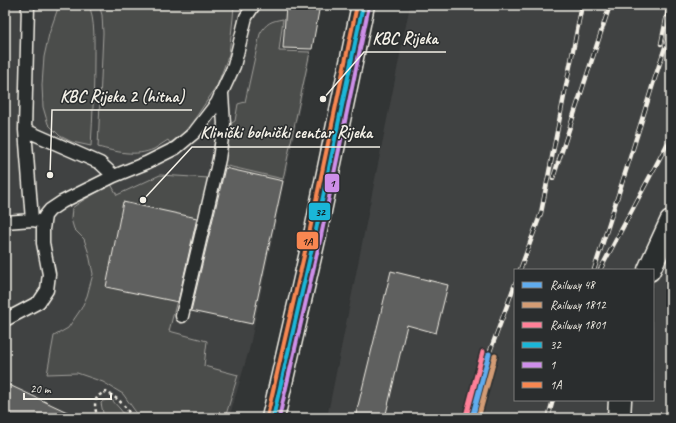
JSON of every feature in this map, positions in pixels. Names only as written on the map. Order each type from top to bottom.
[{"type":"main road","points":[[273,418],[315,235],[363,5]]},
{"type":"main road","points":[[649,269],[671,222]]},
{"type":"main road","points":[[620,401],[620,418]]},
{"type":"lane","points":[[5,320],[39,302],[47,290],[49,274],[43,243],[43,229],[38,221],[25,130],[28,5]]},
{"type":"lane","points":[[5,222],[38,221],[62,202],[114,176],[146,163],[176,148],[194,133],[217,103],[234,66],[246,17],[254,5]]},
{"type":"lane","points":[[182,316],[218,159],[224,124],[222,92]]},
{"type":"lane","points":[[25,130],[100,163],[114,176]]},
{"type":"path","points":[[98,418],[95,406],[96,401],[101,394],[106,392],[122,402],[132,418]]},
{"type":"shaded area","points":[[5,5],[320,5],[249,350],[229,418],[5,418]]},
{"type":"shaded area","points":[[59,5],[89,5],[91,11],[94,44],[91,146],[72,142],[60,136],[48,124],[43,107],[42,85],[44,57],[49,34]]},
{"type":"shaded area","points":[[99,5],[234,5],[229,54],[217,86],[183,134],[170,143],[168,140],[154,149],[140,153],[119,152],[98,147],[103,33],[102,15]]},
{"type":"shaded area","points":[[410,5],[671,5],[671,418],[327,418]]},
{"type":"shaded area","points":[[283,19],[279,51],[310,52],[283,179],[223,165],[227,126],[235,121],[238,104],[245,102],[260,34],[264,27],[269,23]]},
{"type":"shaded area","points":[[160,175],[209,178],[169,331],[207,341],[204,366],[238,375],[225,418],[140,418],[123,394],[103,382],[77,373],[47,374],[54,336],[68,328],[81,309],[87,296],[93,274],[84,239],[74,229],[71,219],[72,208],[111,184],[117,195]]},
{"type":"shaded area","points":[[107,400],[112,400],[127,418],[104,418],[101,403]]},
{"type":"building","points":[[286,5],[320,5],[312,49],[283,48]]},
{"type":"building","points":[[225,168],[283,181],[252,324],[191,311]]},
{"type":"building","points":[[123,202],[197,218],[178,302],[106,287]]},
{"type":"building","points":[[391,271],[448,285],[436,333],[407,325],[385,418],[355,418]]},
{"type":"building","points":[[5,383],[80,418],[5,418]]},
{"type":"railway","points":[[520,269],[541,213],[582,5]]},
{"type":"railway","points":[[553,178],[610,5]]},
{"type":"railway","points":[[661,44],[669,5]]},
{"type":"railway","points":[[594,269],[671,29]]},
{"type":"railway","points":[[601,269],[671,137]]},
{"type":"railway","points":[[489,354],[514,287]]},
{"type":"railway","points":[[548,418],[553,401]]},
{"type":"rail line","name":"1801","points":[[466,416],[483,352]]},
{"type":"rail line","name":"48","points":[[472,418],[489,354]]},
{"type":"rail line","name":"1812","points":[[478,418],[495,356]]},
{"type":"transit line","name":"1A","points":[[267,417],[309,234],[357,5]]},
{"type":"transit line","name":"32","points":[[273,418],[315,235],[363,5]]},
{"type":"transit line","name":"1","points":[[279,418],[321,236],[369,6]]},
{"type":"place","name":"KBC Rijeka","points":[[323,99]]},
{"type":"place","name":"KBC Rijeka 2 (hitna)","points":[[50,175]]},
{"type":"place","name":"Klinički bolnički centar Rijeka","points":[[143,200]]}]
